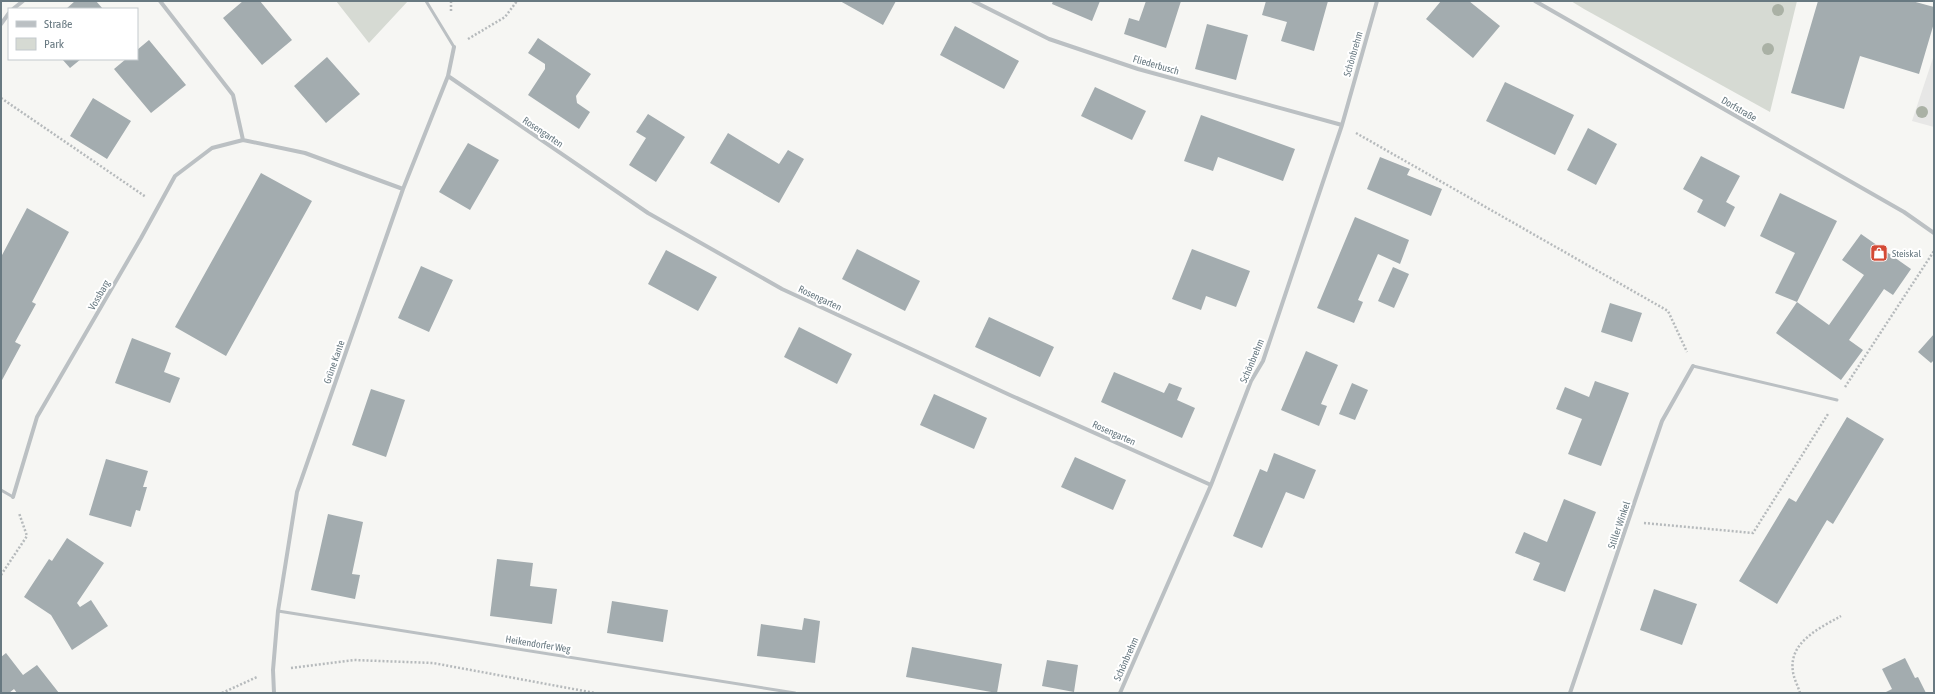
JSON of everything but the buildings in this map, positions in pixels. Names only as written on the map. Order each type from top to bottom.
[{"type":"street","points":[[14,8],[23,1]]},
{"type":"street","points":[[160,1],[233,95],[243,140]]},
{"type":"street","name":"Fliederbusch","points":[[973,1],[1049,39],[1138,69],[1342,124]]},
{"type":"street","name":"Schönbrehm","points":[[1120,693],[1211,485],[1251,381],[1263,361],[1342,124],[1377,1]]},
{"type":"street","name":"Dorfstraße","points":[[1535,1],[1904,212],[1934,233]]},
{"type":"street","points":[[1,24],[8,14]]},
{"type":"street","name":"Grüne Kante","points":[[274,693],[273,670],[278,611],[297,492],[403,189],[448,76],[454,47]]},
{"type":"street","name":"Rosengarten","points":[[448,76],[648,213],[782,289],[1012,396],[1211,485]]},
{"type":"street","name":"Vossbarg","points":[[13,497],[37,417],[175,176],[212,148],[243,140],[305,153],[403,189]]},
{"type":"street","name":"Stiller Winkel","points":[[1570,693],[1662,421],[1693,366]]},
{"type":"lane","points":[[426,1],[454,47]]},
{"type":"lane","points":[[1693,366],[1836,400]]},
{"type":"lane","points":[[1,490],[13,497]]},
{"type":"lane","name":"Heikendorfer Weg","points":[[278,611],[795,693]]},
{"type":"path","points":[[454,47],[505,17],[517,1]]},
{"type":"path","points":[[1,98],[159,206]]},
{"type":"path","points":[[1342,124],[1668,310],[1693,366]]},
{"type":"path","points":[[1628,521],[1753,533],[1836,400],[1934,250]]},
{"type":"path","points":[[1,575],[27,536],[13,497]]},
{"type":"path","points":[[1800,693],[1793,671],[1794,657],[1806,637],[1841,616]]},
{"type":"path","points":[[222,693],[273,670],[354,660],[433,663],[595,693]]},
{"type":"shaded area","points":[[1934,55],[1934,127],[1912,121]]},
{"type":"green space","points":[[336,1],[408,1],[369,43]]},
{"type":"green space","points":[[1571,1],[1797,1],[1770,112],[1584,9]]},
{"type":"place","name":"Steiskal","points":[[1879,253]]}]
